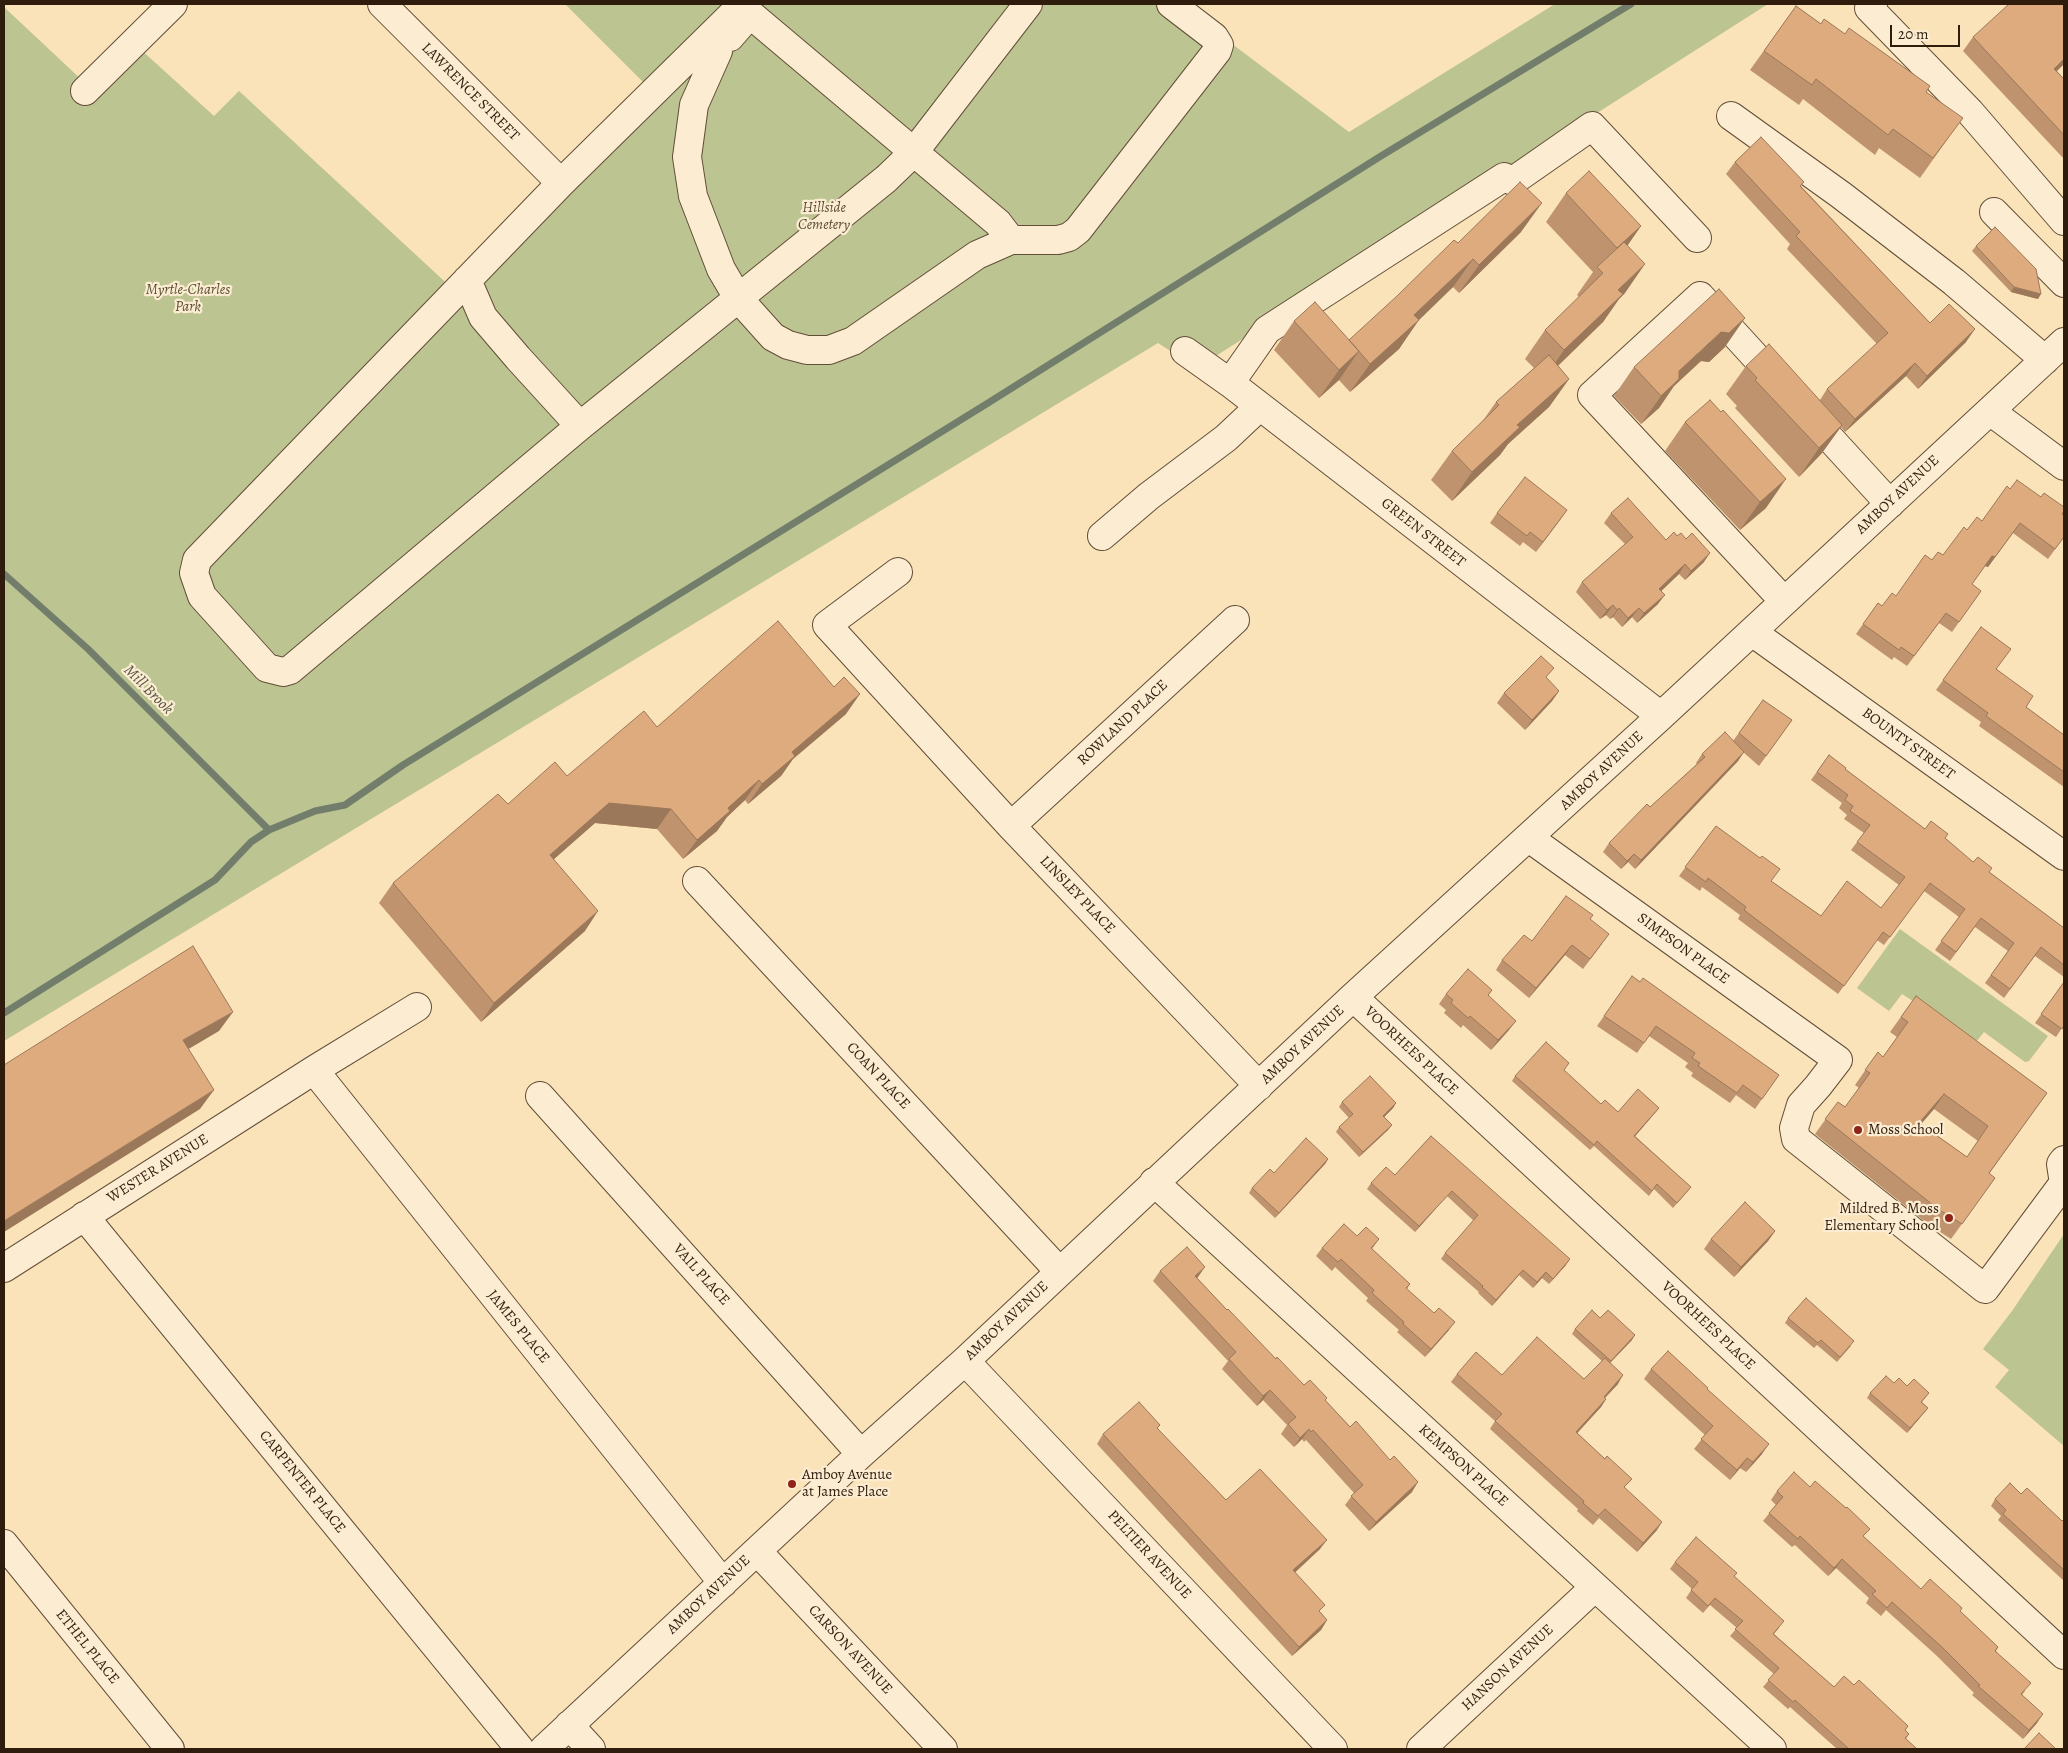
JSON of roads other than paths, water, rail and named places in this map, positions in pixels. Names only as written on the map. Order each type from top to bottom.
[{"type":"street","points":[[85,91],[173,4]]},
{"type":"street","name":"LAWRENCE STREET","points":[[382,4],[559,181]]},
{"type":"street","points":[[743,4],[561,184],[197,560],[194,573],[195,580],[209,605],[266,668],[283,672],[290,670],[580,426],[886,179],[914,152],[1028,4]]},
{"type":"street","points":[[723,24],[718,51],[694,105],[687,157],[693,196],[720,269],[738,298],[772,337],[788,346],[807,350],[829,350],[853,341],[978,255],[1011,240],[1058,240],[1069,237],[1078,230],[1217,51],[1218,41],[1171,4]]},
{"type":"street","points":[[1873,4],[1869,8],[1970,112],[2064,221]]},
{"type":"street","points":[[718,51],[750,14],[998,222],[1011,240]]},
{"type":"street","points":[[1731,116],[1841,195],[1954,282],[2055,351]]},
{"type":"street","points":[[1230,384],[1267,330],[1504,177],[1513,181],[1592,126],[1697,238]]},
{"type":"street","points":[[1994,212],[2064,283]]},
{"type":"street","points":[[467,280],[483,317],[580,426]]},
{"type":"street","points":[[1784,601],[1592,395],[1599,388],[1700,296],[1890,504]]},
{"type":"street","name":"GREEN STREET","points":[[1186,351],[1661,716]]},
{"type":"street","name":"AMBOY AVENUE","points":[[544,1749],[861,1454],[965,1361],[1353,997],[1661,716],[2055,351]]},
{"type":"street","points":[[1102,536],[1149,496],[1226,438],[1259,407]]},
{"type":"street","points":[[1990,411],[2064,466]]},
{"type":"street","name":"LINSLEY PLACE","points":[[898,572],[827,625],[1011,826],[1259,1086]]},
{"type":"street","name":"ROWLAND PLACE","points":[[1011,826],[1235,620]]},
{"type":"street","name":"BOUNTY STREET","points":[[1752,632],[2064,856]]},
{"type":"street","name":"SIMPSON PLACE","points":[[1528,838],[1838,1060],[1801,1105],[1794,1128],[1796,1139],[1985,1289],[2064,1176]]},
{"type":"street","name":"COAN PLACE","points":[[697,881],[1059,1271]]},
{"type":"street","name":"VOORHEES PLACE","points":[[1353,997],[2064,1655]]},
{"type":"street","name":"WESTER AVENUE","points":[[4,1268],[314,1070],[417,1007]]},
{"type":"street","name":"JAMES PLACE","points":[[314,1070],[723,1583]]},
{"type":"street","name":"VAIL PLACE","points":[[540,1096],[861,1454]]},
{"type":"street","name":"KEMPSON PLACE","points":[[1154,1182],[1772,1749]]},
{"type":"street","name":"CARPENTER PLACE","points":[[84,1216],[520,1749]]},
{"type":"street","name":"PELTIER AVENUE","points":[[965,1361],[1333,1749]]},
{"type":"street","name":"ETHEL PLACE","points":[[4,1544],[170,1749]]},
{"type":"street","name":"CARSON AVENUE","points":[[757,1551],[944,1749]]},
{"type":"street","name":"HANSON AVENUE","points":[[1421,1749],[1595,1586]]},
{"type":"street","points":[[569,1725],[591,1749]]},
{"type":"waterway","points":[[4,1013],[215,880],[251,842],[269,830],[315,811],[345,805],[403,765],[988,403],[1381,156],[1631,4]]},
{"type":"waterway","name":"Mill Brook","points":[[4,574],[88,649],[269,830]]},
{"type":"place","name":"Moss School","points":[[1858,1130]]},
{"type":"place","name":"Mildred B. Moss Elementary School","points":[[1949,1218]]},
{"type":"place","name":"Amboy Avenue at James Place","points":[[792,1484]]},
{"type":"park label","name":"Hillside Cemetery","points":[[824,216]]},
{"type":"park label","name":"Myrtle-Charles Park","points":[[188,298]]}]
